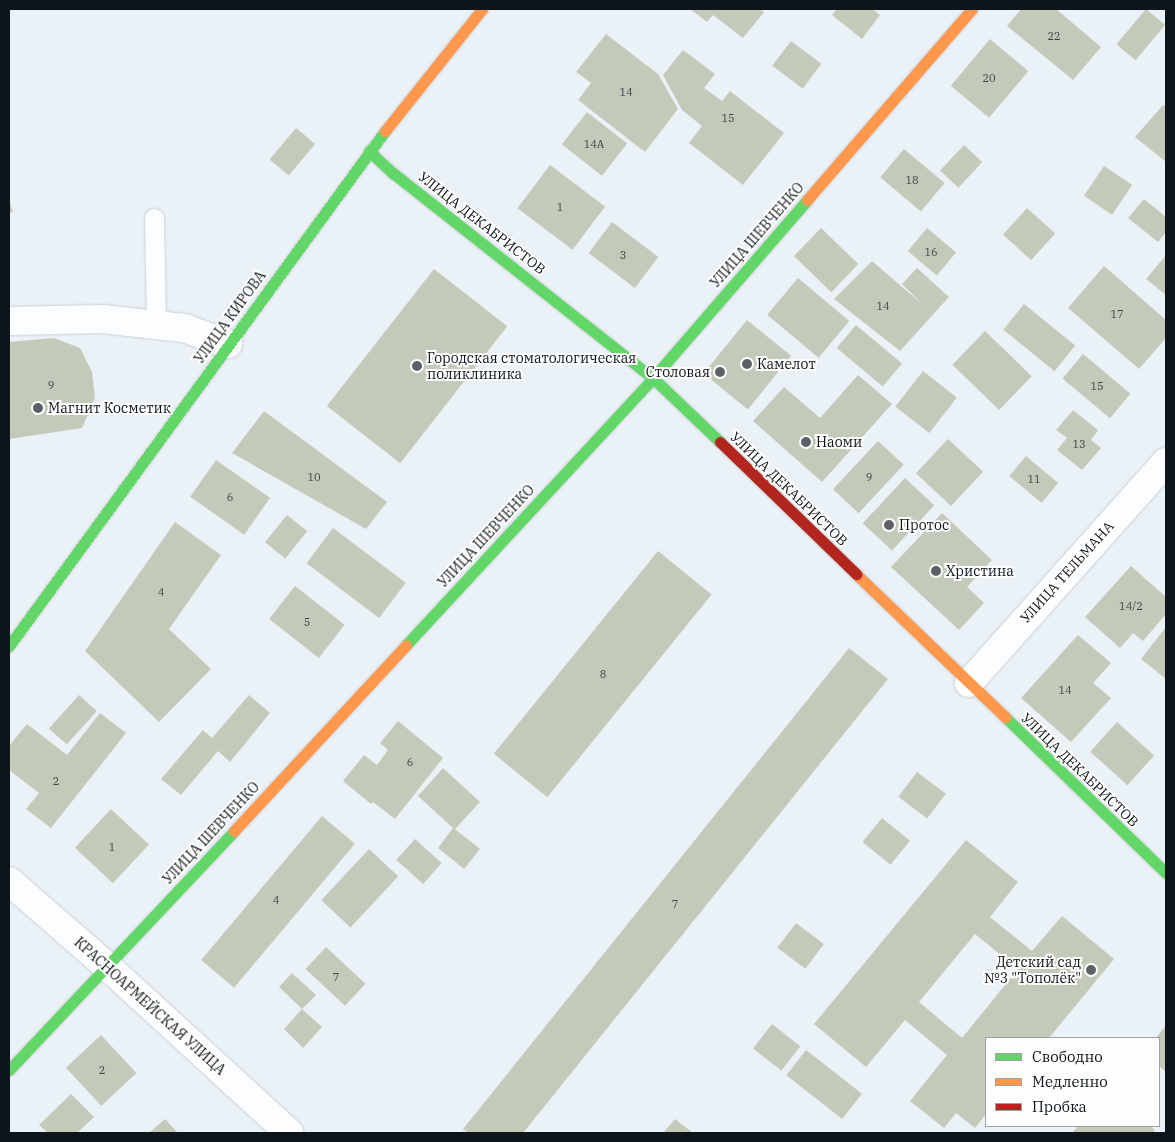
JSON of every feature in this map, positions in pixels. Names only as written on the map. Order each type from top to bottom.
[{"type":"street","name":"УЛИЦА КИРОВА","points":[[9,646],[369,151],[482,9]]},
{"type":"street","name":"УЛИЦА ШЕВЧЕНКО","points":[[9,1070],[108,967],[653,378],[972,9]]},
{"type":"street","name":"УЛИЦА ДЕКАБРИСТОВ","points":[[369,151],[393,173],[653,378],[1166,873]]},
{"type":"street","points":[[9,321],[102,319],[156,324],[184,328],[228,344]]},
{"type":"street","name":"УЛИЦА ТЕЛЬМАНА","points":[[969,683],[1166,462]]},
{"type":"street","name":"КРАСНОАРМЕЙСКАЯ УЛИЦА","points":[[9,881],[108,967],[289,1133]]},
{"type":"lane","points":[[154,218],[156,324]]},
{"type":"building","points":[[690,9],[760,9],[764,12],[743,38],[713,15],[707,22]]},
{"type":"building","points":[[837,9],[872,9],[880,15],[862,39],[832,15]]},
{"type":"building","points":[[1021,9],[1056,9],[1101,47],[1073,80],[1007,26]]},
{"type":"building","points":[[1146,9],[1165,25],[1136,60],[1116,44]]},
{"type":"building","points":[[606,34],[658,74],[678,109],[645,152],[578,100],[591,83],[576,72]]},
{"type":"building","points":[[990,39],[1028,71],[989,118],[951,86]]},
{"type":"building","points":[[791,41],[821,64],[803,89],[772,66]]},
{"type":"building","points":[[683,50],[715,74],[704,88],[722,101],[730,91],[784,133],[743,185],[689,143],[702,126],[682,110],[663,75]]},
{"type":"building","points":[[1163,105],[1166,107],[1166,162],[1135,137]]},
{"type":"building","points":[[587,112],[627,143],[602,176],[562,144]]},
{"type":"building","points":[[296,128],[315,144],[289,175],[270,159]]},
{"type":"building","points":[[964,145],[982,162],[958,188],[940,171]]},
{"type":"building","points":[[904,149],[945,183],[921,211],[880,177]]},
{"type":"building","points":[[550,165],[605,207],[573,250],[518,208]]},
{"type":"building","points":[[1104,166],[1132,185],[1112,215],[1084,196]]},
{"type":"building","points":[[1144,199],[1166,217],[1166,232],[1158,242],[1128,218]]},
{"type":"building","points":[[9,200],[13,212],[9,213]]},
{"type":"building","points":[[1027,208],[1055,233],[1031,260],[1003,235]]},
{"type":"building","points":[[612,222],[658,257],[635,288],[589,253]]},
{"type":"building","points":[[821,228],[858,264],[831,292],[794,256]]},
{"type":"building","points":[[927,228],[956,252],[937,275],[908,251]]},
{"type":"building","points":[[1166,255],[1166,295],[1146,279]]},
{"type":"building","points":[[872,261],[922,304],[902,284],[917,268],[949,297],[900,351],[834,299]]},
{"type":"building","points":[[1104,266],[1166,320],[1166,338],[1139,369],[1068,308]]},
{"type":"building","name":"Городская стоматологическая поликлиника","points":[[434,269],[507,326],[400,463],[327,406]]},
{"type":"building","points":[[798,278],[849,321],[818,358],[767,315]]},
{"type":"building","points":[[1024,304],[1075,346],[1055,371],[1003,330]]},
{"type":"building","name":"Камелот","points":[[747,320],[791,356],[748,409],[704,374]]},
{"type":"building","points":[[856,325],[902,364],[883,387],[837,348]]},
{"type":"building","points":[[985,331],[1032,376],[999,410],[952,365]]},
{"type":"building","points":[[54,338],[80,348],[92,372],[95,398],[82,428],[9,439],[9,342]]},
{"type":"building","points":[[1083,354],[1130,394],[1110,418],[1062,379]]},
{"type":"building","points":[[923,371],[957,397],[929,433],[895,406]]},
{"type":"building","points":[[858,375],[892,404],[822,482],[753,421],[784,387],[820,418]]},
{"type":"building","points":[[1073,410],[1098,430],[1091,440],[1101,448],[1082,470],[1057,450],[1067,438],[1056,430]]},
{"type":"building","points":[[264,411],[387,502],[366,529],[232,453]]},
{"type":"building","points":[[948,439],[983,472],[951,506],[916,473]]},
{"type":"building","points":[[878,441],[904,465],[859,513],[833,489]]},
{"type":"building","points":[[1026,456],[1058,483],[1041,503],[1009,476]]},
{"type":"building","points":[[216,460],[270,498],[244,535],[190,497]]},
{"type":"building","points":[[905,478],[934,505],[892,551],[863,523]]},
{"type":"building","points":[[942,513],[992,560],[967,587],[984,603],[959,630],[891,567]]},
{"type":"building","points":[[287,515],[307,531],[285,559],[265,542]]},
{"type":"building","points":[[175,522],[221,555],[169,629],[211,669],[159,722],[85,651]]},
{"type":"building","points":[[333,528],[406,583],[379,618],[307,563]]},
{"type":"building","points":[[658,551],[712,594],[547,797],[494,754]]},
{"type":"building","points":[[1131,566],[1166,597],[1166,614],[1143,641],[1133,633],[1120,648],[1085,617]]},
{"type":"building","points":[[295,586],[345,625],[319,658],[269,619]]},
{"type":"building","points":[[1166,627],[1166,679],[1141,659]]},
{"type":"building","points":[[1078,635],[1111,663],[1093,683],[1111,698],[1071,742],[1021,698]]},
{"type":"building","points":[[849,648],[888,679],[523,1133],[468,1133],[463,1129]]},
{"type":"building","points":[[79,695],[97,711],[67,745],[49,728]]},
{"type":"building","points":[[249,695],[270,713],[230,762],[218,751],[181,795],[161,779],[203,730],[212,738]]},
{"type":"building","points":[[100,713],[126,733],[51,828],[26,809],[39,793],[9,770],[9,746],[27,724],[67,755]]},
{"type":"building","points":[[398,721],[443,758],[395,819],[373,802],[371,804],[343,781],[364,755],[377,765],[388,750],[380,743]]},
{"type":"building","points":[[1117,722],[1154,755],[1127,785],[1090,752]]},
{"type":"building","points":[[443,768],[480,802],[455,829],[480,849],[464,869],[438,848],[453,828],[418,796]]},
{"type":"building","points":[[917,772],[946,794],[927,818],[898,797]]},
{"type":"building","points":[[111,809],[149,844],[113,883],[75,848]]},
{"type":"building","points":[[322,816],[355,844],[234,988],[201,960]]},
{"type":"building","points":[[882,818],[910,841],[890,865],[862,842]]},
{"type":"building","points":[[415,839],[442,863],[423,884],[396,860]]},
{"type":"building","points":[[966,840],[1018,882],[990,917],[1032,951],[1062,916],[1114,959],[1050,1037],[985,1037],[985,1115],[975,1128],[956,1113],[944,1128],[910,1101],[947,1055],[905,1020],[866,1067],[814,1024]],"holes":[[[975,934],[1018,969],[962,1038],[919,1002]]]},
{"type":"building","points":[[369,849],[398,876],[351,927],[321,900]]},
{"type":"building","points":[[796,923],[824,944],[805,969],[777,948]]},
{"type":"building","points":[[326,947],[365,984],[345,1006],[306,969]]},
{"type":"building","points":[[292,973],[316,995],[302,1009],[279,987]]},
{"type":"building","points":[[302,1009],[322,1027],[303,1048],[284,1029]]},
{"type":"building","points":[[772,1024],[800,1046],[781,1071],[753,1048]]},
{"type":"building","points":[[1166,1025],[1166,1072],[1160,1067],[1160,1037],[1157,1037]]},
{"type":"building","points":[[101,1035],[136,1073],[101,1106],[66,1068]]},
{"type":"building","points":[[806,1050],[862,1094],[842,1119],[786,1075]]},
{"type":"building","points":[[71,1094],[94,1117],[77,1133],[48,1133],[39,1125]]},
{"type":"building","points":[[165,1119],[178,1133],[149,1133]]},
{"type":"building","points":[[675,1119],[693,1133],[663,1133]]},
{"type":"building","points":[[1077,1127],[1151,1127],[1155,1130],[1153,1133],[1072,1133]]},
{"type":"traffic: fast","points":[[9,646],[385,131]]},
{"type":"traffic: fast","points":[[369,151],[393,173],[653,378],[720,442]]},
{"type":"traffic: fast","points":[[406,645],[653,378],[807,200]]},
{"type":"traffic: fast","points":[[1005,717],[1166,873]]},
{"type":"traffic: fast","points":[[9,1070],[234,831]]},
{"type":"traffic: slow","points":[[385,131],[482,9]]},
{"type":"traffic: slow","points":[[807,200],[972,9]]},
{"type":"traffic: slow","points":[[856,574],[1005,717]]},
{"type":"traffic: slow","points":[[234,831],[406,645]]},
{"type":"traffic: jam","points":[[720,442],[856,574]]},
{"type":"place","name":"Камелот","points":[[747,364]]},
{"type":"place","name":"Городская стоматологическая поликлиника","points":[[417,366]]},
{"type":"place","name":"Столовая","points":[[720,372]]},
{"type":"place","name":"Магнит Косметик","points":[[38,408]]},
{"type":"place","name":"Наоми","points":[[806,442]]},
{"type":"place","name":"Протос","points":[[889,525]]},
{"type":"place","name":"Христина","points":[[936,571]]},
{"type":"place","name":"Детский сад №3 \"Тополёк\"","points":[[1091,970]]}]
